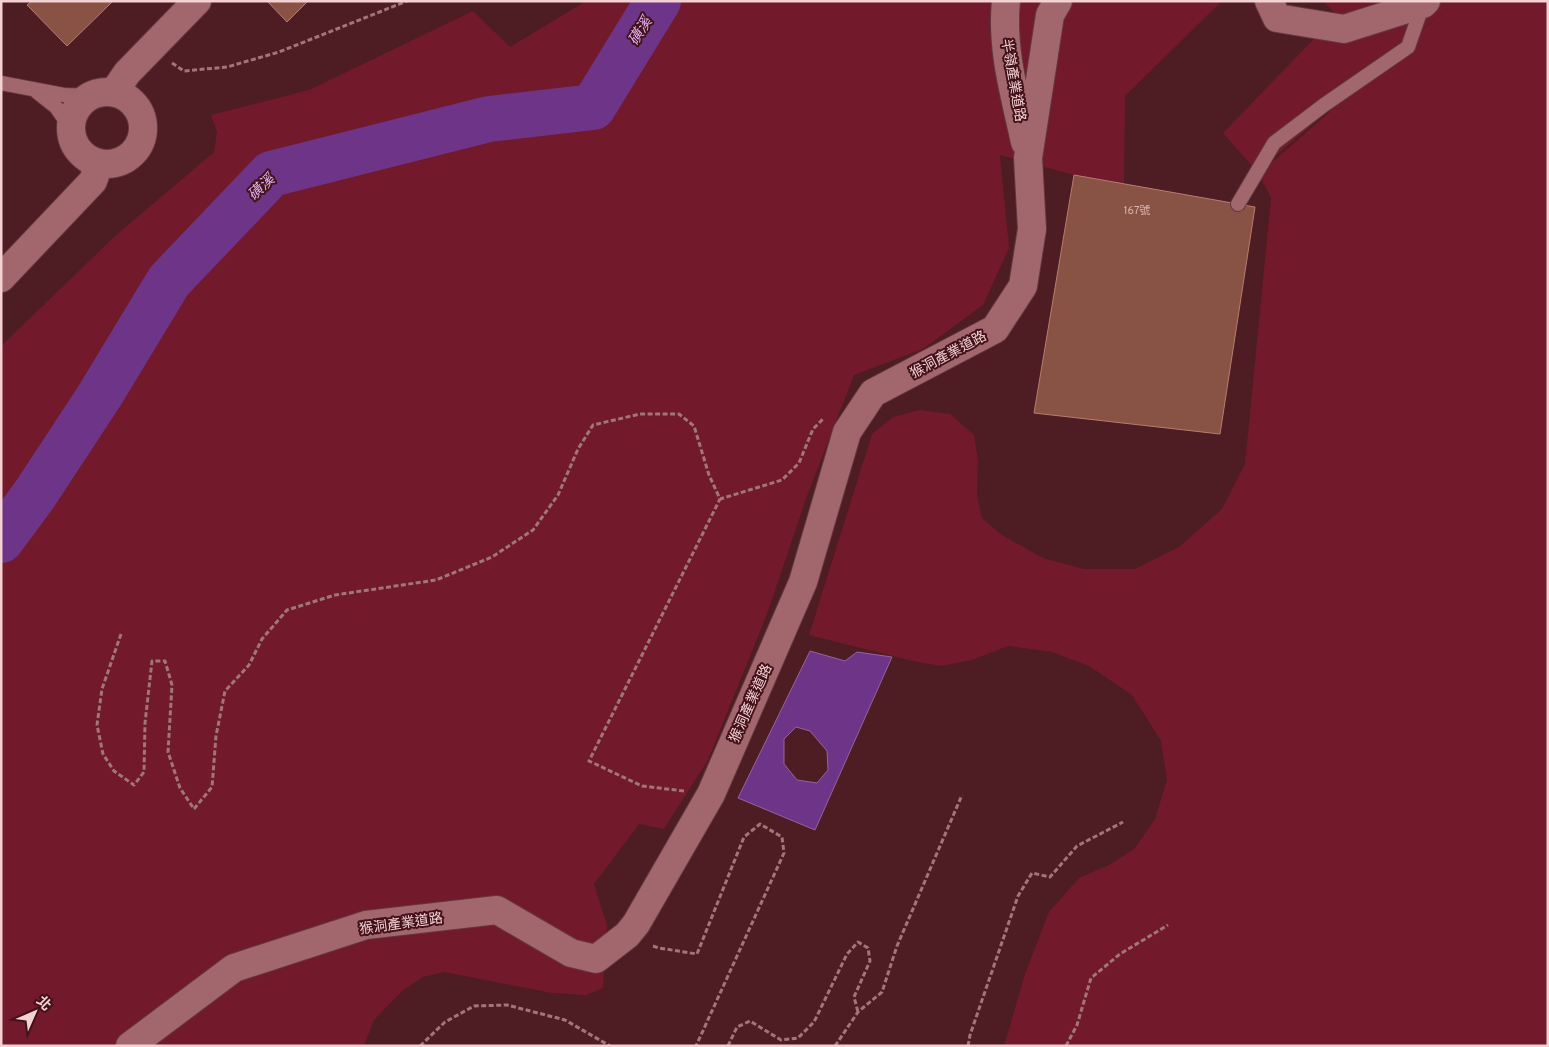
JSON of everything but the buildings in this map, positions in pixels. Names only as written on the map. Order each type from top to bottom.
[{"type":"street","points":[[113,98],[126,73],[197,1]]},
{"type":"street","name":"半嶺產業道路","points":[[1006,1],[1004,20],[1009,66],[1028,158]]},
{"type":"street","name":"猴洞產業道路","points":[[130,1046],[234,968],[366,925],[497,910],[572,953],[596,958],[627,935],[636,924],[711,794],[803,582],[847,432],[873,393],[995,328],[1023,286],[1032,229],[1028,158],[1050,15],[1058,1]]},
{"type":"street","points":[[1269,1],[1277,18],[1344,29],[1425,2]]},
{"type":"street","points":[[1,278],[93,181],[73,115],[79,104],[113,98],[142,117],[144,129],[141,142],[134,153],[124,161],[112,164],[83,147]]},
{"type":"lane","points":[[1238,204],[1274,143],[1408,46],[1425,2]]},
{"type":"lane","points":[[1,83],[64,95],[113,98]]},
{"type":"lane","points":[[34,90],[56,107],[83,147]]},
{"type":"path","points":[[149,50],[184,71],[227,67],[279,52],[407,1]]},
{"type":"path","points":[[121,634],[102,689],[96,725],[103,754],[114,771],[134,784],[144,772],[145,723],[152,661],[165,661],[172,685],[168,752],[180,788],[194,809],[212,787],[216,736],[226,691],[249,666],[262,639],[287,610],[335,595],[436,580],[492,557],[533,530],[558,496],[578,449],[593,425],[640,414],[679,414],[694,426],[709,475],[720,499]]},
{"type":"path","points":[[711,794],[642,786],[589,762],[720,499],[782,480],[799,463],[813,429],[824,418]]},
{"type":"path","points":[[835,1046],[858,1012],[882,992],[897,946],[962,795]]},
{"type":"path","points":[[968,1046],[970,1035],[1018,896],[1032,873],[1050,876],[1077,846],[1122,822]]},
{"type":"path","points":[[627,935],[659,948],[697,954],[744,837],[760,824],[782,837],[784,853],[696,1046]]},
{"type":"path","points":[[1066,1046],[1077,1025],[1091,978],[1120,954],[1168,925]]},
{"type":"path","points":[[728,1046],[737,1027],[750,1021],[781,1040],[798,1038],[814,1022],[847,954],[858,942],[868,948],[870,961],[854,996],[858,1012]]},
{"type":"path","points":[[420,1046],[446,1022],[474,1006],[508,1005],[565,1020],[610,1046]]},
{"type":"shaded area","points":[[586,1],[1222,1],[1125,96],[1124,184],[1074,175],[1000,155],[1009,248],[983,305],[923,349],[854,375],[807,496],[767,614],[708,760],[664,829],[639,824],[594,884],[607,925],[603,988],[586,995],[552,993],[444,972],[423,977],[402,991],[374,1020],[364,1046],[1,1046],[1,346],[114,237],[214,152],[217,132],[211,115],[309,90],[473,11],[510,47]]},
{"type":"shaded area","points":[[1323,1],[1548,1],[1548,1046],[1004,1046],[1025,974],[1049,912],[1079,878],[1111,864],[1135,848],[1155,819],[1167,780],[1161,741],[1132,695],[1089,666],[1052,652],[1008,646],[972,660],[941,666],[913,661],[809,635],[872,434],[893,417],[920,410],[950,414],[974,435],[978,461],[977,496],[982,518],[1002,535],[1043,558],[1084,569],[1135,569],[1179,547],[1222,509],[1245,464],[1271,198],[1259,174],[1451,5],[1257,172],[1223,133],[1337,15]]},
{"type":"shaded area","points":[[810,651],[845,661],[857,652],[892,657],[815,830],[738,798]],"holes":[[[796,727],[810,731],[827,751],[828,770],[817,783],[797,780],[784,764],[784,739]]]},
{"type":"waterway","name":"磺溪","points":[[1,540],[35,494],[100,395],[169,281],[271,174],[489,119],[593,107],[658,1]]}]
